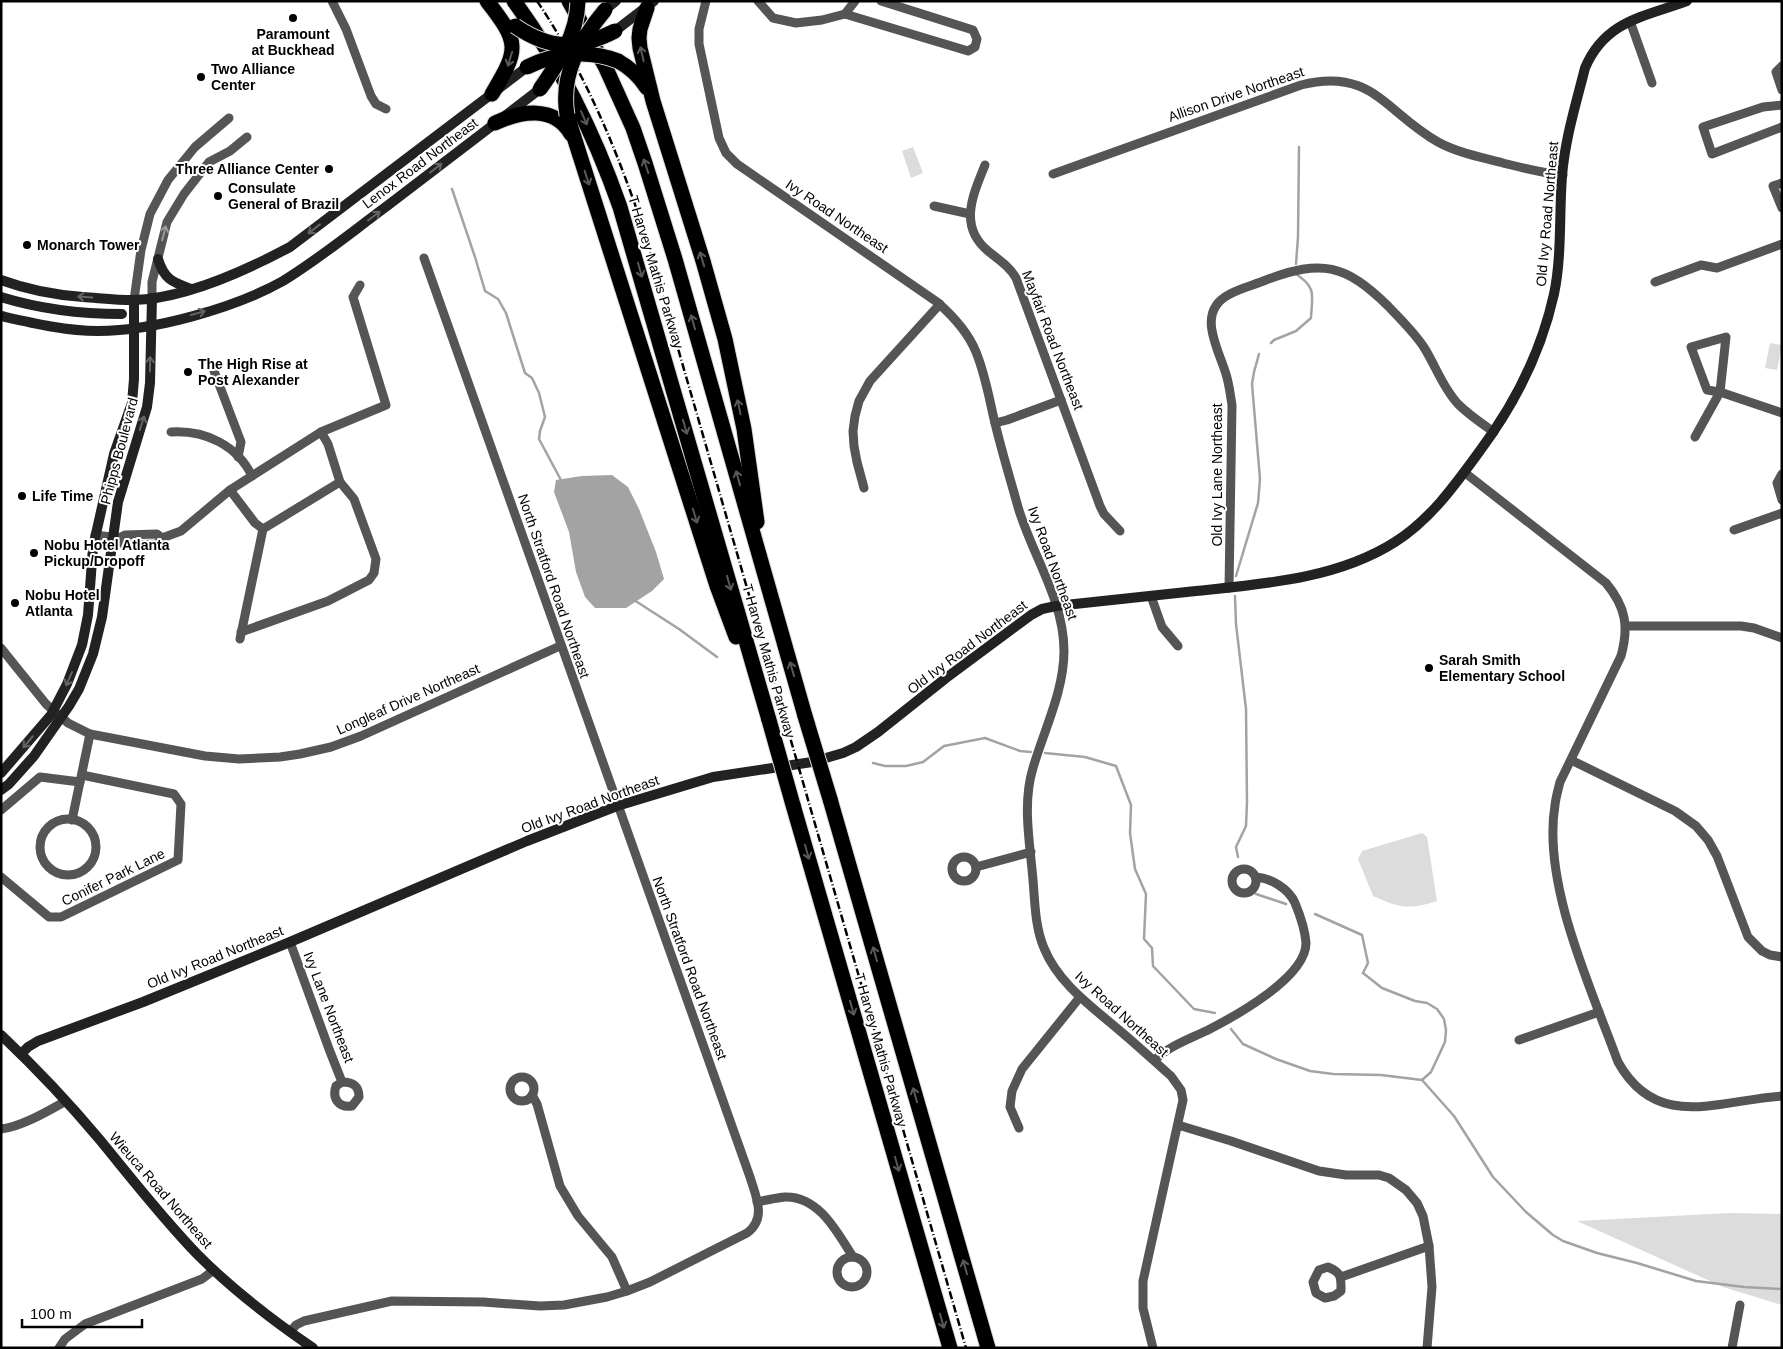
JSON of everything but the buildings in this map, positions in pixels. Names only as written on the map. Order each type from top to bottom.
[{"type":"highway","points":[[487,1],[515,26],[540,41],[597,54],[618,61],[630,68],[638,76],[653,101]]},
{"type":"highway","points":[[487,1],[509,32],[512,51],[505,72],[492,94]]},
{"type":"highway","name":"T Harvey Mathis Parkway","points":[[514,1],[537,33],[568,84],[596,144],[620,207],[950,1348]]},
{"type":"highway","name":"T Harvey Mathis Parkway","points":[[569,1],[605,66],[633,128],[675,259],[988,1348]]},
{"type":"highway","points":[[578,1],[566,79],[565,103],[567,115],[717,586],[769,720]]},
{"type":"highway","points":[[651,4],[638,38],[653,101],[725,340],[750,467],[756,506],[760,559]]},
{"type":"highway","points":[[540,89],[595,21],[610,6]]},
{"type":"highway","points":[[528,67],[615,31]]},
{"type":"highway","points":[[495,123],[519,114],[544,114],[554,117],[562,123],[575,141]]},
{"type":"street","points":[[332,1],[346,29],[371,96],[376,104],[386,109]]},
{"type":"street","name":"Ivy Road Northeast","points":[[706,1],[699,30],[699,44],[719,138],[726,153],[737,164],[940,304],[965,331],[977,353],[1019,510],[1056,606],[1063,637],[1063,667],[1029,784],[1028,815],[1037,920],[1042,946],[1054,968],[1080,997],[1154,1060],[1176,1081],[1181,1090],[1182,1107],[1143,1281],[1144,1308],[1153,1348]]},
{"type":"street","points":[[758,1],[774,18],[796,23],[822,20],[845,14],[968,50],[975,47],[977,39],[973,30],[881,1]]},
{"type":"street","points":[[845,14],[855,1]]},
{"type":"street","name":"Old Ivy Road Northeast","points":[[21,1054],[38,1041],[143,1002],[290,942],[527,841],[617,806],[713,777],[812,762],[843,754],[878,732],[946,678],[1031,615],[1042,609],[1229,588],[1294,578],[1341,567],[1373,555],[1397,541],[1419,524],[1446,496],[1494,432],[1527,376],[1539,348],[1548,318],[1558,265],[1562,175],[1568,136],[1589,58],[1601,41],[1630,21],[1687,1]]},
{"type":"street","points":[[615,31],[651,4]]},
{"type":"street","points":[[1630,21],[1652,83]]},
{"type":"street","points":[[1782,66],[1776,72],[1782,90]]},
{"type":"street","name":"Lenox Road Northeast","points":[[1,280],[41,292],[134,300],[192,290],[210,284],[264,261],[290,246],[528,67]]},
{"type":"street","name":"Allison Drive Northeast","points":[[1052,174],[1301,85],[1329,80],[1350,83],[1371,91],[1425,134],[1452,149],[1543,173],[1562,175]]},
{"type":"street","name":"Lenox Road Northeast","points":[[1,316],[61,328],[97,331],[133,328],[151,326],[218,308],[257,293],[282,281],[360,226],[540,89]]},
{"type":"street","points":[[1782,105],[1763,107],[1703,127],[1712,154],[1782,127]]},
{"type":"street","points":[[1,297],[27,305],[56,310],[122,314],[134,300],[141,250],[150,214],[168,180],[195,147],[230,118]]},
{"type":"street","points":[[152,298],[152,282],[167,222],[184,194],[209,162],[230,151],[246,137]]},
{"type":"street","name":"Mayfair Road Northeast","points":[[984,165],[972,198],[970,214],[972,229],[979,242],[1006,264],[1016,278],[1100,506],[1104,514],[1120,531]]},
{"type":"street","points":[[1782,183],[1774,186],[1782,208]]},
{"type":"street","points":[[934,206],[970,214]]},
{"type":"street","points":[[1655,282],[1702,265],[1717,268],[1782,244]]},
{"type":"street","name":"North Stratford Road Northeast","points":[[290,1332],[296,1325],[304,1321],[350,1309],[392,1301],[475,1302],[540,1306],[607,1297],[650,1282],[746,1233],[756,1224],[759,1217],[757,1202],[424,258]]},
{"type":"street","points":[[158,259],[161,270],[170,280],[192,290]]},
{"type":"street","name":"Old Ivy Lane Northeast","points":[[1229,588],[1232,404],[1227,377],[1213,339],[1211,327],[1216,308],[1230,294],[1287,272],[1303,268],[1329,269],[1354,277],[1371,290],[1412,331],[1444,385],[1458,403],[1494,432]]},
{"type":"street","points":[[95,535],[116,538],[124,545],[142,546],[157,544],[162,538],[181,530],[230,490],[321,432],[386,406],[353,297],[360,285]]},
{"type":"street","name":"Phipps Boulevard","points":[[1,772],[79,689],[93,654],[102,617],[116,538],[118,502],[148,406],[152,298]]},
{"type":"street","name":"Phipps Boulevard","points":[[1,790],[9,784],[34,756],[57,714],[82,645],[88,615],[92,552],[95,535],[114,454],[132,403],[134,379],[134,300]]},
{"type":"street","points":[[864,488],[857,462],[853,431],[859,401],[870,381],[940,304]]},
{"type":"street","points":[[122,314],[133,328]]},
{"type":"street","points":[[1695,437],[1720,392],[1726,337],[1692,347],[1707,390],[1720,392],[1782,413]]},
{"type":"street","points":[[214,371],[240,442],[238,457]]},
{"type":"street","points":[[995,423],[1061,400]]},
{"type":"street","points":[[171,432],[200,434],[214,438],[229,447],[246,465],[252,476]]},
{"type":"street","points":[[321,432],[328,444],[340,482],[354,499],[376,559],[374,573],[369,580],[328,601],[240,636],[263,529],[340,482]]},
{"type":"street","points":[[1464,472],[1606,584],[1620,602],[1626,626],[1621,656],[1560,782],[1555,804],[1553,829],[1554,857],[1568,923],[1618,1062],[1624,1073],[1642,1092],[1655,1100],[1670,1105],[1686,1107],[1711,1106],[1782,1096]]},
{"type":"street","points":[[1782,474],[1777,483],[1782,500]]},
{"type":"street","points":[[230,490],[255,522],[263,529]]},
{"type":"street","points":[[1734,530],[1782,514]]},
{"type":"street","points":[[1151,596],[1162,627],[1178,646]]},
{"type":"street","points":[[1626,626],[1741,626],[1754,628],[1782,638]]},
{"type":"street","name":"Longleaf Drive Northeast","points":[[1,648],[57,714],[68,723],[90,734],[220,758],[260,759],[300,754],[331,747],[361,736],[560,646]]},
{"type":"street","points":[[72,820],[90,734]]},
{"type":"street","points":[[1571,760],[1675,811],[1696,826],[1708,840],[1717,856],[1748,937],[1762,951],[1770,955],[1782,957]]},
{"type":"street","name":"Conifer Park Lane","points":[[1,810],[40,777],[81,778],[174,794],[181,804],[178,860],[61,918],[50,917],[1,877]]},
{"type":"street","points":[[72,820],[86,826],[94,840],[96,849],[93,859],[88,866],[74,874],[64,874],[53,871],[46,865],[40,850],[41,840],[50,825],[59,821],[72,820]]},
{"type":"street","points":[[976,866],[1031,852]]},
{"type":"street","points":[[1154,1060],[1168,1049],[1211,1029],[1280,985],[1294,970],[1303,954],[1306,944],[1301,918],[1293,897],[1285,889],[1264,878],[1256,877]]},
{"type":"street","name":"Ivy Lane Northeast","points":[[290,942],[342,1082]]},
{"type":"street","points":[[1019,1128],[1010,1107],[1012,1091],[1022,1069],[1080,997]]},
{"type":"street","points":[[1519,1040],[1599,1012]]},
{"type":"street","name":"Wieuca Road Northeast","points":[[1,1035],[66,1101],[170,1224],[214,1270],[251,1303],[313,1348]]},
{"type":"street","points":[[532,1095],[537,1104],[560,1186],[578,1216],[612,1257],[627,1291]]},
{"type":"street","points":[[1,1129],[39,1115],[66,1101]]},
{"type":"street","points":[[1178,1125],[1319,1171],[1346,1175],[1379,1175],[1390,1178],[1406,1190],[1417,1203],[1423,1216],[1429,1246],[1432,1287],[1427,1348]]},
{"type":"street","points":[[757,1202],[786,1197],[806,1202],[825,1215],[853,1257]]},
{"type":"street","points":[[1341,1277],[1429,1246]]},
{"type":"street","points":[[59,1348],[65,1339],[85,1324],[202,1279],[214,1270]]},
{"type":"street","points":[[1732,1348],[1740,1305]]},
{"type":"shaded area","points":[[913,147],[923,173],[911,178],[902,151]]},
{"type":"shaded area","points":[[1770,343],[1782,345],[1777,370],[1765,368]]},
{"type":"shaded area","points":[[612,475],[628,487],[639,509],[656,552],[664,579],[652,591],[626,608],[595,608],[585,597],[576,572],[569,532],[554,492],[556,480],[582,476]]},
{"type":"shaded area","points":[[1422,833],[1427,837],[1437,901],[1411,907],[1390,903],[1373,896],[1358,859],[1362,851]]},
{"type":"shaded area","points":[[1730,1213],[1782,1214],[1782,1305],[1723,1287],[1577,1221]]},
{"type":"waterway","points":[[1296,264],[1299,147]]},
{"type":"waterway","points":[[452,189],[485,291],[498,299],[506,313],[525,373],[532,378],[539,393],[545,417],[539,439],[562,482]]},
{"type":"waterway","points":[[1271,343],[1296,331],[1311,318],[1312,293],[1303,279],[1296,274]]},
{"type":"waterway","points":[[1236,576],[1258,503],[1260,479],[1252,384],[1259,354]]},
{"type":"waterway","points":[[1235,596],[1236,624],[1246,709],[1246,826],[1236,847],[1238,857]]},
{"type":"waterway","points":[[634,600],[679,629],[717,657]]},
{"type":"waterway","points":[[873,763],[885,766],[906,766],[923,762],[944,746],[985,738],[1020,751],[1031,752]]},
{"type":"waterway","points":[[1045,753],[1085,757],[1116,766],[1131,805],[1130,833],[1135,869],[1146,894],[1144,939],[1152,948],[1153,966],[1194,1009],[1215,1013]]},
{"type":"waterway","points":[[1256,894],[1286,904]]},
{"type":"waterway","points":[[1315,914],[1362,935],[1368,963],[1363,973],[1382,988],[1415,1001],[1427,1003],[1437,1009],[1444,1019],[1446,1030],[1445,1042],[1431,1072],[1422,1080]]},
{"type":"waterway","points":[[1231,1029],[1243,1044],[1276,1059],[1310,1071],[1333,1074],[1381,1075],[1422,1080],[1454,1116],[1493,1177],[1526,1212],[1563,1241],[1597,1253],[1696,1281],[1744,1287],[1782,1289]]},
{"type":"railway","points":[[537,1],[570,56],[599,113],[645,234],[966,1348]]},
{"type":"place","name":"Paramount at Buckhead","points":[[293,18]]},
{"type":"place","name":"Two Alliance Center","points":[[201,77]]},
{"type":"place","name":"Three Alliance Center","points":[[329,169]]},
{"type":"place","name":"Consulate General of Brazil","points":[[218,196]]},
{"type":"place","name":"Monarch Tower","points":[[27,245]]},
{"type":"place","name":"The High Rise at Post Alexander","points":[[188,372]]},
{"type":"place","name":"Life Time","points":[[22,496]]},
{"type":"place","name":"Nobu Hotel Atlanta Pickup/Dropoff","points":[[34,553]]},
{"type":"place","name":"Nobu Hotel Atlanta","points":[[15,603]]},
{"type":"place","name":"Sarah Smith Elementary School","points":[[1429,668]]}]
